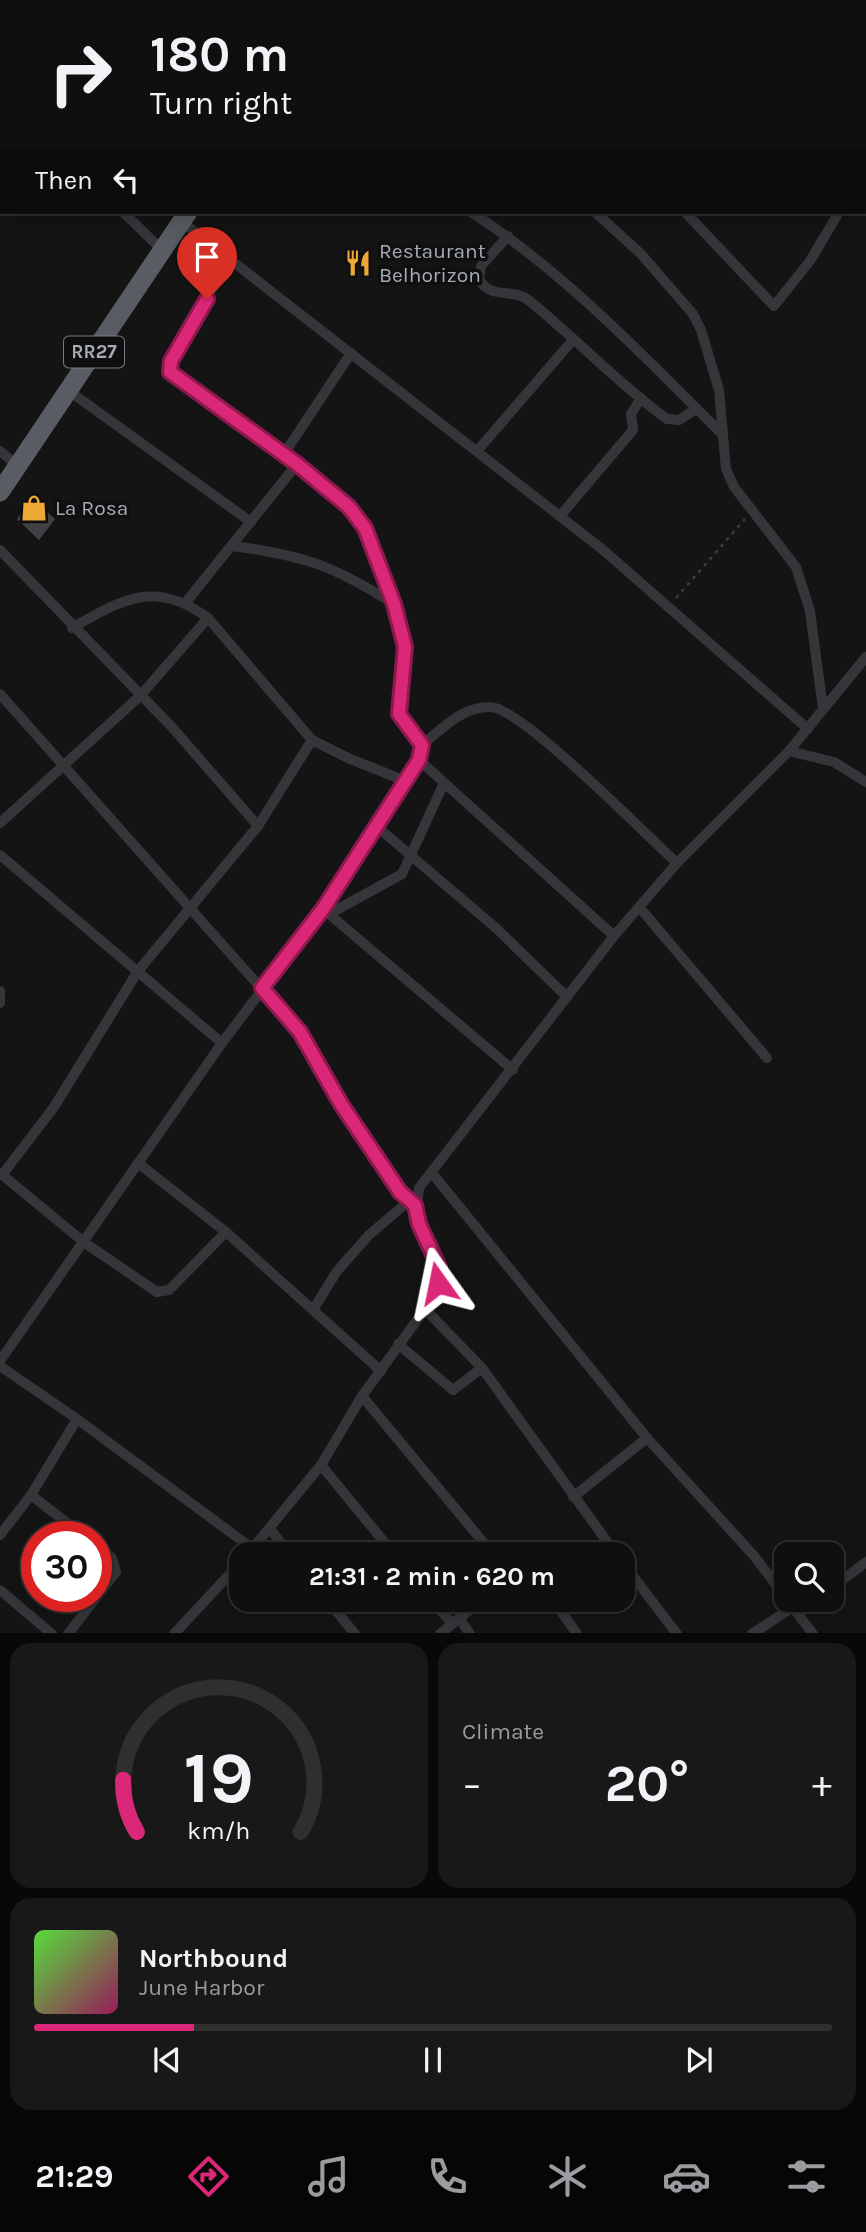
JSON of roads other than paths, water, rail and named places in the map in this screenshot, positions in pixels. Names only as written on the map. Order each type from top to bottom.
[{"type":"highway","name":"RR27","points":[[0,492],[185,217]]},
{"type":"street","points":[[130,214],[162,250]]},
{"type":"street","points":[[474,214],[508,236],[645,357],[722,435]]},
{"type":"street","points":[[597,214],[641,254],[693,314],[719,390],[726,469],[734,487],[787,552],[804,588],[814,633],[823,709]]},
{"type":"street","points":[[687,214],[774,306],[810,261],[838,214]]},
{"type":"street","points":[[185,217],[230,258],[670,605],[808,729]]},
{"type":"street","points":[[508,236],[481,266],[478,274],[482,284],[493,292],[526,299],[572,341],[667,419],[679,420],[696,409]]},
{"type":"street","points":[[230,258],[171,361],[170,372],[297,464],[359,519],[394,604],[405,647],[399,714],[422,745]]},
{"type":"street","points":[[477,451],[572,341]]},
{"type":"street","points":[[284,454],[351,353]]},
{"type":"street","points":[[69,390],[251,522]]},
{"type":"street","points":[[560,516],[633,430],[631,414],[641,398]]},
{"type":"street","points":[[0,451],[17,465]]},
{"type":"street","points":[[186,602],[297,464]]},
{"type":"street","points":[[232,546],[298,556],[331,567],[394,604]]},
{"type":"street","points":[[0,550],[72,628],[171,726],[258,827]]},
{"type":"street","points":[[72,628],[127,600],[162,596],[186,602],[208,618],[312,740],[348,758],[404,780]]},
{"type":"street","points":[[0,823],[140,696],[208,618]]},
{"type":"street","points":[[313,1310],[337,1271],[369,1235],[412,1203],[419,1188],[513,1070],[614,936],[677,863],[789,751],[866,657]]},
{"type":"street","points":[[0,694],[300,1032],[341,1104],[400,1192],[412,1203],[439,1267],[438,1283],[425,1309],[362,1396],[321,1465],[258,1542]]},
{"type":"street","points":[[0,1361],[43,1296],[85,1243],[222,1043],[262,988],[326,911],[375,825],[419,760],[422,745],[470,709],[493,707],[508,712],[547,743],[677,863]]},
{"type":"street","points":[[226,1232],[169,1290],[160,1292],[85,1243],[1,1174],[54,1107],[138,971],[258,827],[312,740]]},
{"type":"street","points":[[789,751],[834,762],[866,782]]},
{"type":"street","points":[[419,760],[614,936]]},
{"type":"street","points":[[326,911],[398,878],[413,856],[444,783]]},
{"type":"street","points":[[375,825],[413,856],[567,997]]},
{"type":"street","points":[[0,874],[4,859],[222,1043]]},
{"type":"street","points":[[640,908],[767,1058]]},
{"type":"street","points":[[326,911],[513,1070]]},
{"type":"street","points":[[0,991],[0,1003]]},
{"type":"street","points":[[138,1163],[226,1232],[381,1371]]},
{"type":"street","points":[[432,1173],[647,1438],[755,1557],[774,1583]]},
{"type":"street","points":[[425,1309],[482,1368],[607,1542]]},
{"type":"street","points":[[398,1344],[453,1390],[482,1368]]},
{"type":"street","points":[[0,1366],[77,1419],[238,1542]]},
{"type":"street","points":[[362,1396],[483,1542]]},
{"type":"street","points":[[0,1535],[31,1495],[77,1419]]},
{"type":"street","points":[[573,1497],[647,1438]]},
{"type":"street","points":[[321,1465],[384,1542]]},
{"type":"street","points":[[31,1495],[65,1521]]},
{"type":"street","points":[[270,1529],[280,1542]]},
{"type":"street","points":[[112,1558],[116,1572],[112,1577]]},
{"type":"street","points":[[844,1578],[866,1562]]},
{"type":"street","points":[[174,1633],[229,1575]]},
{"type":"street","points":[[635,1579],[677,1633]]},
{"type":"street","points":[[0,1590],[52,1633]]},
{"type":"street","points":[[68,1633],[85,1612]]},
{"type":"street","points":[[337,1612],[355,1633]]},
{"type":"street","points":[[446,1612],[470,1633]]},
{"type":"street","points":[[440,1633],[467,1612]]},
{"type":"street","points":[[562,1612],[577,1633]]},
{"type":"street","points":[[752,1633],[776,1612]]},
{"type":"street","points":[[796,1612],[813,1633]]},
{"type":"place","name":"Restaurant Belhorizon","points":[[358,263]]},
{"type":"place","name":"La Rosa","points":[[34,508]]}]
